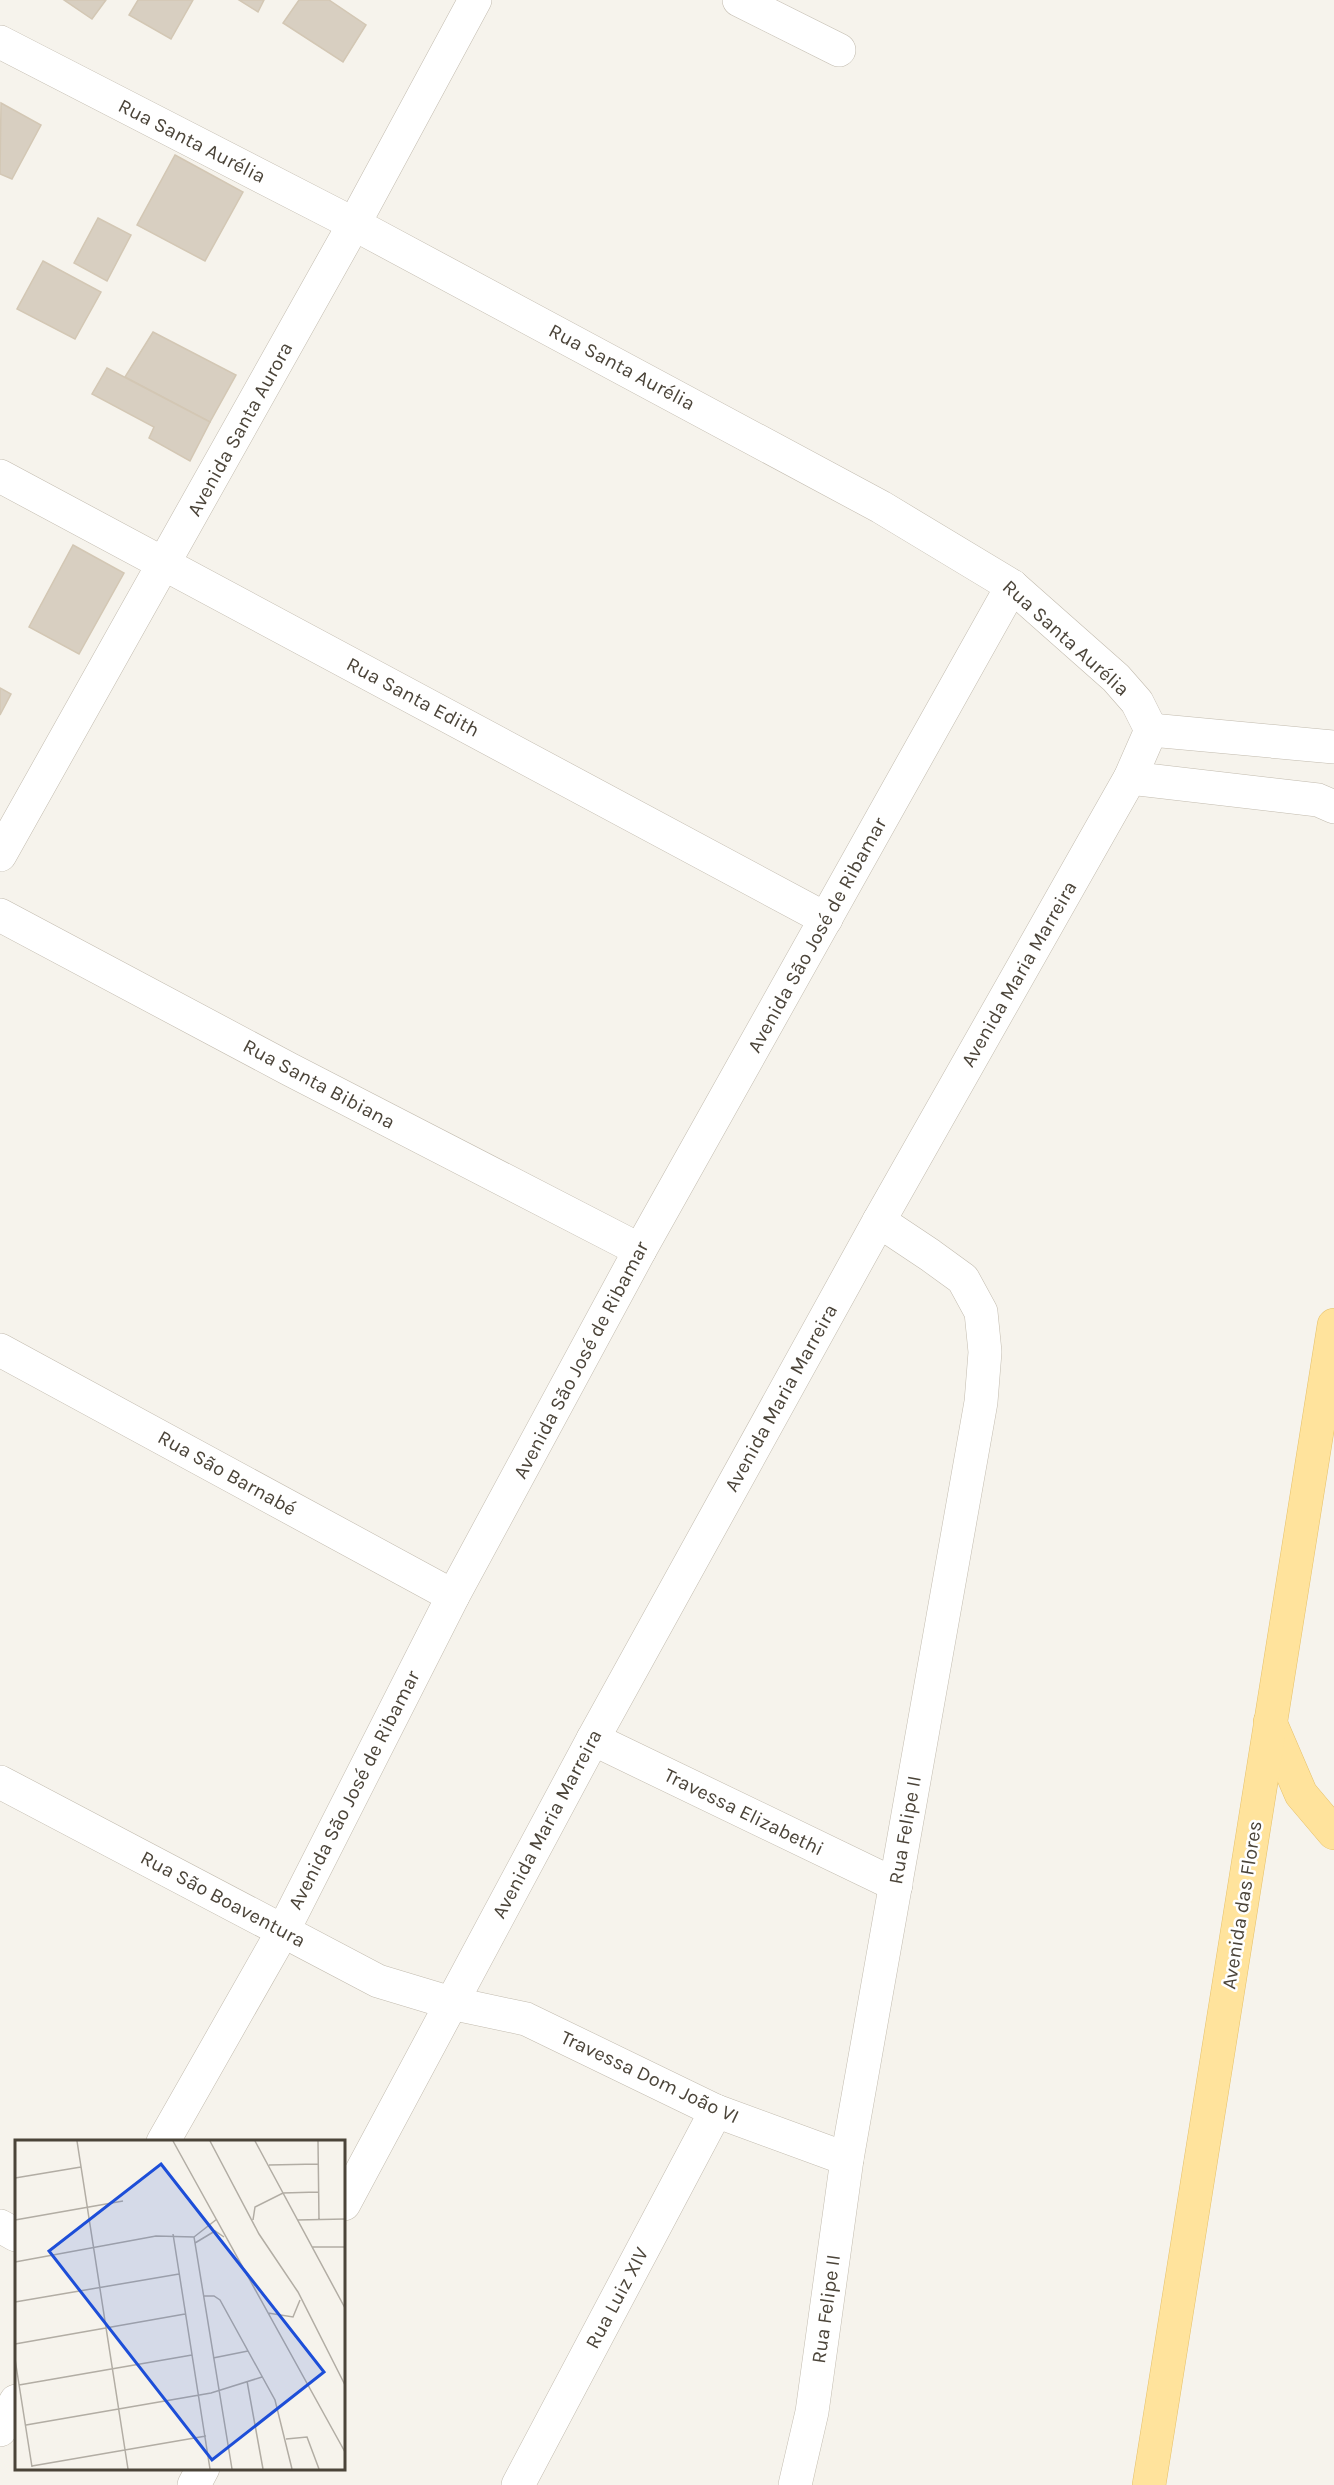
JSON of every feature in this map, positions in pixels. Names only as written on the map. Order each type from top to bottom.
[{"type":"main road","name":"Avenida das Flores","points":[[1149,2485],[1334,1325]]},
{"type":"main road","points":[[1270,1722],[1301,1794],[1334,1833]]},
{"type":"street","name":"Avenida Santa Aurora","points":[[0,855],[354,224],[475,0]]},
{"type":"street","points":[[739,0],[838,50]]},
{"type":"street","name":"Rua Santa Aurélia","points":[[0,42],[354,224],[881,507],[1012,586],[1116,678],[1137,702],[1151,730]]},
{"type":"street","name":"Rua Santa Edith","points":[[0,476],[826,919]]},
{"type":"street","name":"Avenida São José de Ribamar","points":[[165,2140],[283,1931],[453,1596],[640,1250],[1012,586]]},
{"type":"street","points":[[1334,747],[1151,730],[1130,778],[1318,800],[1334,807]]},
{"type":"street","name":"Avenida Maria Marreira","points":[[345,2202],[593,1738],[879,1221],[1130,778]]},
{"type":"street","name":"Rua Santa Bibiana","points":[[0,915],[289,1069],[640,1250]]},
{"type":"street","name":"Rua Felipe II","points":[[795,2485],[812,2412],[847,2159],[979,1413],[985,1352],[981,1312],[963,1279],[879,1221]]},
{"type":"street","name":"Rua São Barnabé","points":[[0,1350],[453,1596]]},
{"type":"street","name":"Travessa Elizabethi","points":[[593,1738],[896,1885]]},
{"type":"street","name":"Rua São Boaventura","points":[[0,1782],[378,1981],[451,2003]]},
{"type":"street","name":"Travessa Dom João VI","points":[[451,2003],[526,2019],[716,2111],[847,2159]]},
{"type":"street","name":"Rua Luiz XIV","points":[[518,2485],[716,2111]]},
{"type":"street","points":[[0,2226],[15,2234]]},
{"type":"street","points":[[0,2430],[15,2403]]},
{"type":"street","points":[[194,2485],[202,2470]]},
{"type":"building","points":[[64,0],[106,0],[92,19]]},
{"type":"building","points":[[138,0],[193,0],[171,39],[129,15]]},
{"type":"building","points":[[239,0],[264,0],[258,12]]},
{"type":"building","points":[[299,0],[329,0],[366,25],[343,62],[283,23]]},
{"type":"building","points":[[1,103],[41,125],[12,179],[0,174]]},
{"type":"building","points":[[175,155],[243,192],[205,261],[137,225]]},
{"type":"building","points":[[98,218],[131,235],[107,281],[74,263]]},
{"type":"building","points":[[43,261],[101,292],[75,339],[17,309]]},
{"type":"building","points":[[153,332],[236,375],[210,422],[125,377]]},
{"type":"building","points":[[107,368],[210,422],[190,461],[149,438],[154,427],[92,394]]},
{"type":"building","points":[[73,545],[124,573],[79,654],[29,627]]},
{"type":"building","points":[[0,688],[11,694],[0,715]]}]
